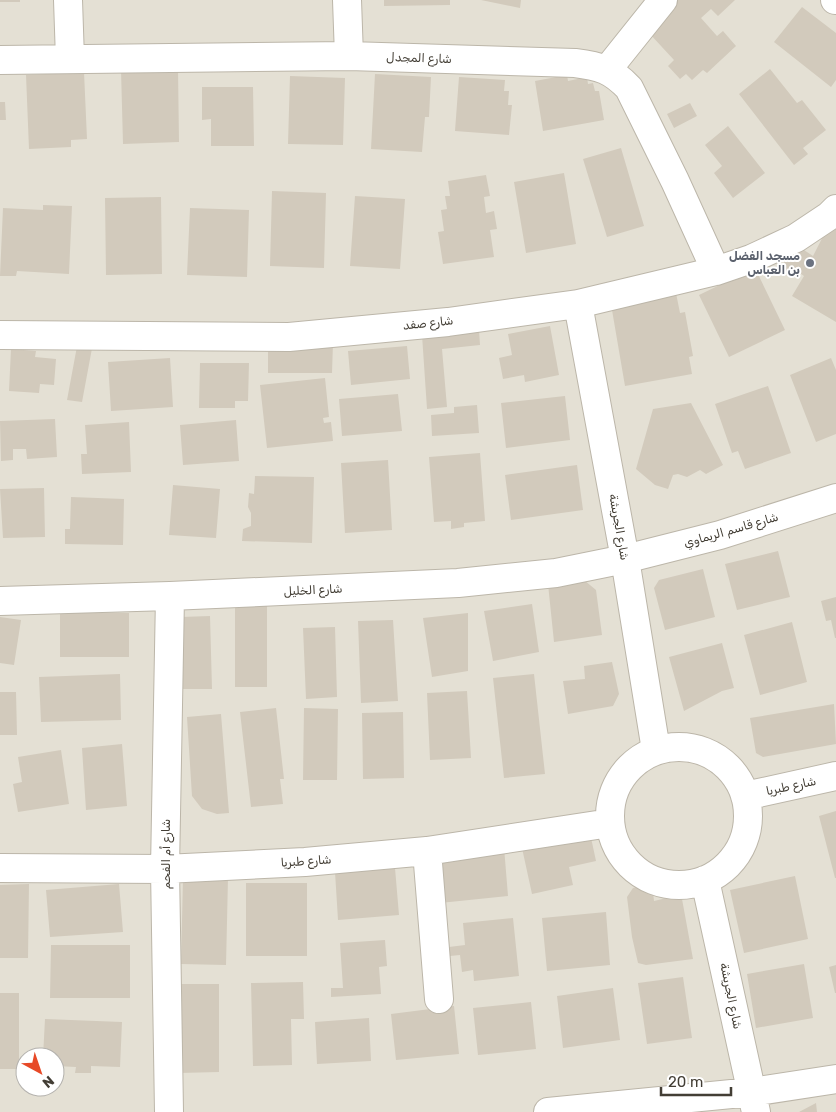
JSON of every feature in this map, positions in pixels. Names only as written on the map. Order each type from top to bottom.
[{"type":"street","points":[[68,0],[70,59]]},
{"type":"street","points":[[347,0],[349,56]]},
{"type":"street","points":[[607,70],[662,0]]},
{"type":"street","name":"شارع المجدل","points":[[0,60],[349,56],[594,66],[607,70],[619,78],[628,88],[675,181],[716,271]]},
{"type":"street","name":"شارع صفد","points":[[0,335],[289,336],[448,322],[578,304],[716,271],[751,259],[796,238],[829,216],[836,209]]},
{"type":"street","name":"شارع الجريشة","points":[[578,304],[625,559],[656,750]]},
{"type":"street","name":"شارع قاسم الريماوي","points":[[625,559],[720,535],[836,498]]},
{"type":"street","name":"شارع الخليل","points":[[0,601],[170,596],[458,583],[556,573],[625,559]]},
{"type":"street","name":"شارع أم الفحم","points":[[169,1112],[165,869],[170,596]]},
{"type":"street","points":[[674,747],[693,748],[710,754],[726,765],[738,779],[745,796],[748,812],[747,829],[742,845],[732,860],[720,872],[705,880],[684,885],[663,884],[643,876],[626,862],[615,844],[610,823],[612,800],[621,778],[636,762],[656,750],[674,747]]},
{"type":"street","name":"شارع طبريا","points":[[745,796],[836,776]]},
{"type":"street","name":"شارع طبريا","points":[[0,868],[165,869],[305,862],[427,851],[610,823]]},
{"type":"street","points":[[427,851],[439,999]]},
{"type":"street","name":"شارع الجريشة","points":[[705,880],[754,1102]]},
{"type":"street","points":[[548,1112],[754,1102],[836,1079]]},
{"type":"shaded area","points":[[0,0],[836,0],[836,1112],[0,1112]]},
{"type":"building","points":[[0,0],[20,0],[20,2],[0,2]]},
{"type":"building","points":[[384,0],[450,0],[450,5],[384,6]]},
{"type":"building","points":[[481,0],[521,0],[520,8]]},
{"type":"building","points":[[674,0],[735,0],[718,16],[711,9],[701,18],[717,36],[723,31],[736,46],[707,73],[703,70],[692,80],[686,74],[680,79],[668,66],[674,60],[649,33]]},
{"type":"building","points":[[802,7],[836,33],[836,80],[831,87],[774,42]]},
{"type":"building","points":[[178,69],[179,142],[123,144],[121,70]]},
{"type":"building","points":[[770,69],[797,103],[802,100],[826,130],[803,148],[808,154],[794,165],[739,94]]},
{"type":"building","points":[[84,72],[87,139],[71,140],[71,147],[29,149],[26,75]]},
{"type":"building","points":[[375,74],[431,77],[429,117],[425,117],[422,152],[371,149]]},
{"type":"building","points":[[567,75],[568,81],[587,77],[588,84],[593,83],[595,91],[599,91],[604,120],[543,131],[535,81]]},
{"type":"building","points":[[290,76],[345,78],[343,145],[288,144]]},
{"type":"building","points":[[459,77],[505,80],[504,91],[509,91],[508,105],[512,105],[509,135],[455,131]]},
{"type":"building","points":[[202,87],[253,87],[254,146],[211,146],[211,119],[202,120]]},
{"type":"building","points":[[0,102],[5,102],[6,120],[0,120]]},
{"type":"building","points":[[690,103],[697,116],[674,128],[667,114]]},
{"type":"building","points":[[728,126],[765,173],[733,198],[714,173],[722,166],[705,145]]},
{"type":"building","points":[[621,148],[644,226],[607,237],[583,159]]},
{"type":"building","points":[[564,173],[576,244],[526,253],[514,182]]},
{"type":"building","points":[[486,175],[490,196],[484,197],[486,213],[494,211],[497,229],[490,230],[494,257],[443,264],[438,232],[444,231],[441,210],[447,209],[445,196],[450,196],[448,181]]},
{"type":"building","points":[[272,191],[326,193],[324,268],[270,266]]},
{"type":"building","points":[[355,196],[405,199],[400,269],[350,266]]},
{"type":"building","points":[[161,197],[162,274],[106,275],[105,198]]},
{"type":"building","points":[[43,205],[72,206],[69,274],[17,271],[16,276],[0,276],[3,208],[43,210]]},
{"type":"building","points":[[190,208],[249,210],[247,277],[187,275]]},
{"type":"building","name":"مسجد الفضل بن العباس","points":[[834,215],[836,216],[836,322],[792,296],[804,276],[797,271],[793,277],[787,273],[781,250],[792,242],[813,256]]},
{"type":"building","points":[[755,268],[785,330],[729,357],[699,295]]},
{"type":"building","points":[[676,293],[680,313],[685,312],[693,356],[689,357],[692,374],[625,386],[612,310],[618,309],[616,303]]},
{"type":"building","points":[[550,326],[559,375],[525,382],[524,375],[503,379],[499,358],[512,355],[508,334]]},
{"type":"building","points":[[479,330],[480,345],[442,349],[447,407],[427,409],[422,335]]},
{"type":"building","points":[[78,341],[93,343],[82,402],[67,400]]},
{"type":"building","points":[[268,343],[333,343],[332,373],[268,373]]},
{"type":"building","points":[[407,346],[410,379],[351,385],[348,351]]},
{"type":"building","points":[[11,349],[36,351],[35,357],[56,359],[54,385],[40,384],[39,393],[9,391]]},
{"type":"building","points":[[170,358],[173,407],[111,411],[108,362]]},
{"type":"building","points":[[831,358],[836,370],[836,434],[816,442],[790,375]]},
{"type":"building","points":[[200,363],[249,363],[248,401],[235,401],[235,408],[199,408]]},
{"type":"building","points":[[325,378],[329,417],[323,418],[324,423],[331,422],[333,441],[267,448],[260,385]]},
{"type":"building","points":[[768,386],[791,453],[745,469],[738,451],[732,453],[715,404]]},
{"type":"building","points":[[398,394],[402,431],[342,436],[339,399]]},
{"type":"building","points":[[565,396],[570,440],[506,448],[501,403]]},
{"type":"building","points":[[691,403],[723,465],[706,474],[700,470],[687,477],[678,474],[673,475],[668,489],[655,485],[636,469],[653,409]]},
{"type":"building","points":[[477,405],[479,433],[432,436],[431,415],[454,413],[454,407]]},
{"type":"building","points":[[55,419],[57,457],[27,459],[26,449],[13,449],[13,460],[1,461],[0,421]]},
{"type":"building","points":[[236,420],[239,461],[183,465],[180,425]]},
{"type":"building","points":[[129,422],[131,472],[82,474],[81,454],[87,454],[85,425]]},
{"type":"building","points":[[480,453],[485,521],[464,523],[464,527],[451,529],[451,521],[434,522],[429,457]]},
{"type":"building","points":[[388,460],[392,530],[345,533],[341,463]]},
{"type":"building","points":[[577,465],[583,510],[511,520],[505,475]]},
{"type":"building","points":[[255,476],[314,477],[312,543],[242,541],[243,529],[251,526],[251,513],[248,507],[249,493],[254,494]]},
{"type":"building","points":[[173,485],[220,489],[216,538],[169,535]]},
{"type":"building","points":[[44,488],[45,537],[3,538],[0,489]]},
{"type":"building","points":[[71,497],[124,499],[123,545],[65,544],[65,529],[70,529]]},
{"type":"building","points":[[778,551],[790,597],[737,610],[725,564]]},
{"type":"building","points":[[703,569],[715,617],[665,630],[654,588],[659,580]]},
{"type":"building","points":[[584,580],[596,590],[602,635],[554,642],[548,584]]},
{"type":"building","points":[[836,597],[835,638],[831,620],[826,621],[821,601]]},
{"type":"building","points":[[532,604],[539,652],[493,661],[484,611]]},
{"type":"building","points":[[235,605],[267,605],[267,687],[235,687]]},
{"type":"building","points":[[60,613],[129,613],[129,657],[60,657]]},
{"type":"building","points":[[468,613],[468,671],[432,677],[423,618]]},
{"type":"building","points":[[210,616],[212,689],[182,689],[181,617]]},
{"type":"building","points":[[0,617],[21,620],[14,665],[0,663]]},
{"type":"building","points":[[393,620],[398,701],[361,703],[358,621]]},
{"type":"building","points":[[792,622],[807,682],[760,695],[744,635]]},
{"type":"building","points":[[335,627],[337,697],[306,699],[303,628]]},
{"type":"building","points":[[722,643],[734,688],[722,691],[684,711],[669,657]]},
{"type":"building","points":[[612,662],[619,694],[613,706],[568,714],[563,681],[585,679],[584,666]]},
{"type":"building","points":[[120,674],[121,720],[41,722],[39,677]]},
{"type":"building","points":[[534,674],[545,774],[504,778],[493,678]]},
{"type":"building","points":[[467,691],[471,758],[430,760],[427,693]]},
{"type":"building","points":[[0,692],[16,692],[17,735],[0,735]]},
{"type":"building","points":[[834,704],[836,744],[763,757],[756,753],[750,718]]},
{"type":"building","points":[[276,708],[284,779],[280,779],[283,804],[251,807],[240,712]]},
{"type":"building","points":[[304,708],[338,709],[337,780],[303,780]]},
{"type":"building","points":[[403,712],[404,778],[363,779],[362,713]]},
{"type":"building","points":[[221,714],[229,813],[217,814],[202,809],[192,796],[187,717]]},
{"type":"building","points":[[122,744],[127,806],[86,810],[82,748]]},
{"type":"building","points":[[61,750],[69,804],[18,812],[13,784],[22,782],[18,757]]},
{"type":"building","points":[[836,811],[836,878],[835,878],[819,816]]},
{"type":"building","points":[[590,833],[596,861],[569,867],[573,885],[532,894],[522,848]]},
{"type":"building","points":[[504,847],[508,896],[440,903],[435,854]]},
{"type":"building","points":[[395,868],[399,915],[338,920],[335,872]]},
{"type":"building","points":[[795,876],[808,939],[744,953],[730,890]]},
{"type":"building","points":[[183,878],[228,878],[226,965],[181,964]]},
{"type":"building","points":[[246,883],[307,883],[307,956],[246,956]]},
{"type":"building","points":[[29,884],[28,958],[0,958],[0,885]]},
{"type":"building","points":[[119,884],[123,932],[50,937],[46,890]]},
{"type":"building","points":[[644,885],[653,892],[654,901],[675,896],[682,899],[693,959],[646,965],[638,963],[632,937],[627,897],[633,888]]},
{"type":"building","points":[[606,912],[610,965],[547,971],[542,918]]},
{"type":"building","points":[[513,918],[519,976],[474,981],[473,970],[462,972],[460,955],[450,956],[449,947],[465,945],[463,923]]},
{"type":"building","points":[[385,940],[387,966],[379,967],[381,994],[331,997],[331,988],[343,988],[340,943]]},
{"type":"building","points":[[51,945],[130,945],[130,998],[50,998]]},
{"type":"building","points":[[804,964],[813,1018],[756,1028],[747,974]]},
{"type":"building","points":[[836,965],[836,993],[835,993],[829,967]]},
{"type":"building","points":[[683,977],[692,1038],[647,1044],[638,983]]},
{"type":"building","points":[[303,982],[304,1019],[291,1019],[292,1065],[253,1066],[251,983]]},
{"type":"building","points":[[178,984],[219,984],[219,1072],[179,1073]]},
{"type":"building","points":[[613,988],[620,1040],[563,1048],[557,996]]},
{"type":"building","points":[[0,993],[19,993],[19,1047],[15,1047],[15,1069],[0,1069]]},
{"type":"building","points":[[531,1002],[536,1049],[478,1055],[473,1008]]},
{"type":"building","points":[[454,1006],[459,1054],[396,1060],[391,1014]]},
{"type":"building","points":[[369,1018],[371,1061],[317,1064],[315,1022]]},
{"type":"building","points":[[45,1019],[122,1022],[120,1067],[91,1066],[91,1073],[75,1073],[76,1067],[65,1066],[65,1047],[44,1047]]},
{"type":"building","points":[[816,1103],[817,1112],[799,1112]]},
{"type":"place","name":"مسجد الفضل بن العباس","points":[[810,263]]}]
